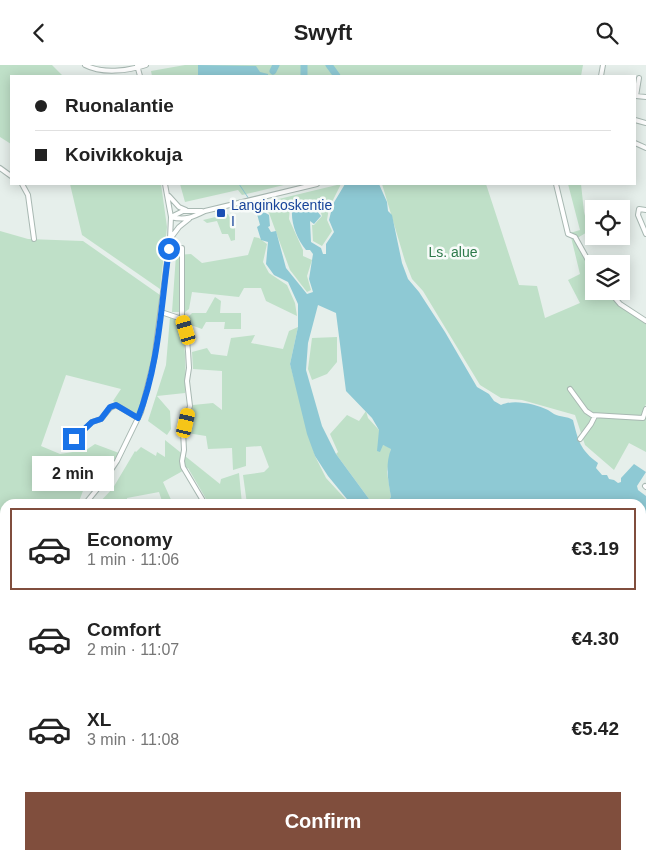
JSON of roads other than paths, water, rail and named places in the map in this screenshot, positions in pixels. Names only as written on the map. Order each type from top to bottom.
[{"type":"street","points":[[85,65],[101,70],[146,65]]},
{"type":"street","points":[[100,75],[101,70]]},
{"type":"street","points":[[639,78],[636,96],[646,97]]},
{"type":"street","points":[[23,185],[28,195],[34,239]]},
{"type":"street","points":[[89,499],[117,461],[138,418],[150,378],[170,239],[171,217],[165,185]]},
{"type":"street","points":[[170,239],[179,227],[189,219],[205,211],[313,185]]},
{"type":"street","points":[[556,185],[568,234],[575,237],[585,255]]},
{"type":"street","points":[[167,194],[179,207],[190,211]]},
{"type":"street","points":[[646,210],[639,209],[638,215],[646,234]]},
{"type":"street","points":[[171,217],[179,212],[205,211]]},
{"type":"street","points":[[171,217],[182,220],[189,219]]},
{"type":"street","points":[[169,251],[182,250],[182,319],[186,330],[188,351],[189,368],[187,381],[190,407],[183,431],[184,450],[182,461],[183,467],[202,499]]},
{"type":"street","points":[[617,300],[646,321]]},
{"type":"street","points":[[161,312],[182,319]]},
{"type":"street","points":[[570,389],[586,411],[595,416],[642,418],[646,409]]},
{"type":"street","points":[[74,439],[92,422],[101,419],[110,407],[116,405],[138,418]]},
{"type":"street","points":[[580,439],[591,425],[595,416]]},
{"type":"water","points":[[198,65],[256,66],[260,72],[268,74],[268,75],[198,75]]},
{"type":"water","points":[[344,185],[379,185],[387,202],[388,211],[392,215],[402,263],[408,279],[419,292],[445,332],[477,387],[489,394],[494,401],[501,405],[512,402],[531,404],[548,410],[553,414],[573,420],[583,449],[598,463],[596,468],[602,475],[607,475],[609,479],[618,483],[621,482],[621,478],[634,464],[646,472],[637,486],[638,490],[646,496],[646,499],[390,499],[391,497],[388,467],[391,449],[383,445],[380,452],[377,451],[379,430],[372,418],[346,391],[336,313],[318,305],[308,343],[306,370],[322,426],[336,454],[369,499],[347,499],[315,456],[307,434],[290,364],[298,327],[298,304],[288,282],[274,275],[266,264],[268,242],[261,240],[257,227],[260,225],[257,214],[264,212],[269,215],[270,226],[268,227],[271,232],[276,231],[286,268],[307,294],[313,292],[309,279],[313,254],[310,250],[306,250],[297,236],[292,221],[292,210],[300,202],[309,201],[321,216],[314,224],[310,221],[311,242],[321,248],[323,254],[326,254],[326,244],[334,232],[329,220],[333,204]]},
{"type":"waterway","points":[[273,71],[276,65]]},
{"type":"waterway","points":[[304,65],[304,75]]},
{"type":"waterway","points":[[329,65],[336,75]]},
{"type":"waterway","points":[[240,185],[260,213]]},
{"type":"place","name":"Langinkoskentie I","points":[[221,213]]},
{"type":"park label","name":"Ls. alue","points":[[453,252]]}]
